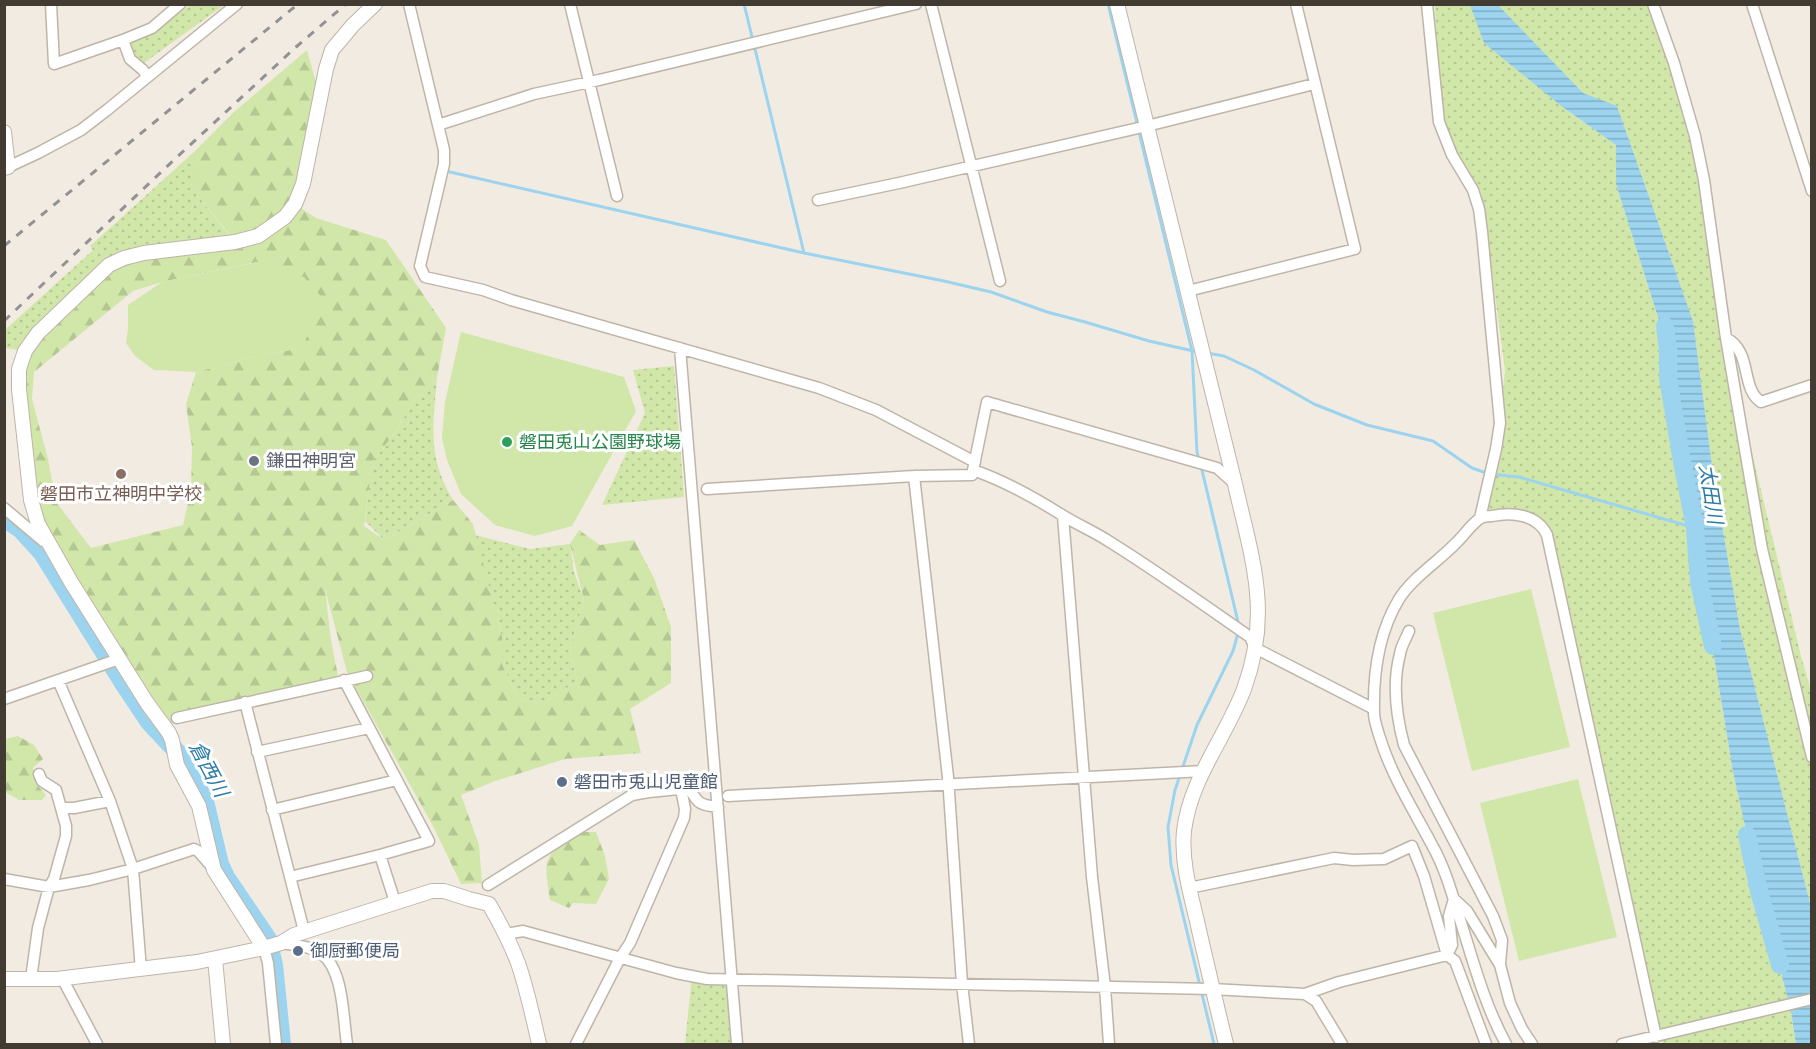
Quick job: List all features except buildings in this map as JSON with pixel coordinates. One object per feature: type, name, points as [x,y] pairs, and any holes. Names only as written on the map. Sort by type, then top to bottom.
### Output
[{"type":"street","points":[[51,4],[54,64],[152,28],[180,4]]},
{"type":"street","points":[[4,132],[6,167],[81,130],[237,4]]},
{"type":"street","points":[[214,870],[199,806],[177,765],[172,740],[119,659],[38,524],[31,500],[19,389],[19,369],[25,351],[38,333],[109,265],[124,258],[144,254],[236,242],[258,236],[285,217],[295,204],[303,184],[326,69],[332,50],[375,4]]},
{"type":"street","points":[[409,4],[444,150],[444,164],[420,266],[425,277],[483,290],[819,388],[867,406],[1107,540],[1250,637],[1255,648],[1374,709]]},
{"type":"street","points":[[570,4],[617,196]]},
{"type":"street","points":[[438,125],[534,94],[916,4]]},
{"type":"street","points":[[931,4],[1000,281]]},
{"type":"street","points":[[1117,4],[1235,484],[1258,587],[1258,628],[1243,690],[1192,796],[1184,833],[1184,857],[1189,888],[1226,1044]]},
{"type":"street","points":[[1188,291],[1355,249],[1296,4]]},
{"type":"street","points":[[1426,4],[1439,122],[1452,155],[1473,190],[1479,209],[1500,423],[1480,518],[1400,598],[1388,622],[1378,656],[1374,716],[1384,753],[1400,789],[1433,847],[1449,881],[1481,986],[1506,1044]]},
{"type":"street","points":[[1653,4],[1674,63],[1696,142],[1762,549],[1807,744],[1812,757]]},
{"type":"street","points":[[1752,4],[1812,191]]},
{"type":"street","points":[[123,40],[130,59],[147,76]]},
{"type":"street","points":[[818,200],[1147,126],[1314,84]]},
{"type":"street","points":[[1726,338],[1733,342],[1744,360],[1750,387],[1755,398],[1761,402],[1812,385]]},
{"type":"street","points":[[680,348],[737,1044]]},
{"type":"street","points":[[707,489],[914,476],[972,475],[987,402],[1217,468],[1235,484]]},
{"type":"street","points":[[914,476],[949,784],[962,984],[969,1044]]},
{"type":"street","points":[[4,508],[47,542]]},
{"type":"street","points":[[1480,518],[1515,514],[1533,520],[1543,527],[1547,535],[1664,1037]]},
{"type":"street","points":[[1063,516],[1092,877],[1109,1044]]},
{"type":"street","points":[[1409,631],[1400,653],[1396,684],[1396,719],[1404,744],[1493,916],[1502,940],[1500,965]]},
{"type":"street","points":[[4,699],[119,659]]},
{"type":"street","points":[[177,718],[366,676]]},
{"type":"street","points":[[58,680],[110,801],[133,869],[141,970]]},
{"type":"street","points":[[290,877],[429,841],[344,680]]},
{"type":"street","points":[[244,702],[304,932]]},
{"type":"street","points":[[257,752],[369,728]]},
{"type":"street","points":[[728,796],[1204,771]]},
{"type":"street","points":[[31,979],[38,927],[66,836],[66,826],[56,790],[42,781],[39,774]]},
{"type":"street","points":[[272,810],[397,780]]},
{"type":"street","points":[[489,885],[632,795],[689,788],[695,799],[702,805],[718,807]]},
{"type":"street","points":[[576,1044],[620,958],[630,944],[684,818],[685,809],[681,789]]},
{"type":"street","points":[[61,808],[74,808],[110,801]]},
{"type":"street","points":[[1189,888],[1334,858],[1384,859],[1412,846],[1424,876],[1447,955],[1455,962],[1482,1044]]},
{"type":"street","points":[[4,879],[49,887],[133,869],[194,849],[198,851],[214,870],[264,948],[268,963],[276,1044]]},
{"type":"street","points":[[380,855],[395,902]]},
{"type":"street","points":[[4,979],[62,978],[215,959],[281,943],[294,935],[420,894],[444,891],[489,904],[506,934],[518,963],[539,1044]]},
{"type":"street","points":[[1454,899],[1467,911],[1500,965],[1510,1003],[1532,1044]]},
{"type":"street","points":[[506,934],[523,932],[676,974],[707,979],[1212,989],[1305,994],[1339,982],[1447,955],[1452,945],[1449,916],[1454,899]]},
{"type":"street","points":[[281,943],[302,946],[322,954],[333,968],[338,982],[347,1044]]},
{"type":"street","points":[[215,959],[223,1044]]},
{"type":"street","points":[[62,978],[97,1044]]},
{"type":"street","points":[[1305,994],[1316,1001],[1342,1044]]},
{"type":"street","points":[[1622,1044],[1664,1037],[1812,999]]},
{"type":"green space","points":[[190,5],[224,5],[144,63],[133,54],[130,42],[153,33]]},
{"type":"green space","points":[[1435,5],[1649,5],[1697,148],[1730,362],[1811,690],[1811,907],[1740,629],[1713,473],[1693,321],[1617,106],[1564,108],[1616,145],[1616,184],[1668,349],[1698,559],[1733,772],[1791,1012],[1796,1044],[1663,1044],[1629,914],[1543,527],[1482,507],[1498,439],[1505,370],[1481,192],[1439,122]]},
{"type":"green space","points":[[307,50],[320,97],[295,204],[316,218],[386,240],[446,328],[437,378],[415,399],[394,434],[369,466],[370,481],[364,526],[384,540],[453,500],[473,524],[502,637],[502,664],[517,697],[541,705],[577,681],[570,649],[584,600],[570,544],[579,530],[600,545],[634,540],[654,578],[671,627],[671,683],[630,709],[641,753],[565,759],[495,781],[461,795],[479,845],[482,883],[461,884],[433,826],[347,672],[325,589],[339,681],[224,707],[170,723],[104,624],[40,521],[30,465],[24,356],[124,258],[235,241],[194,191],[194,152],[235,111]],"holes":[[[257,262],[296,349],[256,356],[196,372],[186,404],[192,447],[191,490],[183,525],[91,548],[56,502],[48,459],[32,399],[34,372],[133,291],[162,282]]]},
{"type":"green space","points":[[194,152],[194,191],[235,242],[113,263],[104,260],[109,265],[25,351],[5,348],[5,330],[93,250],[90,246]]},
{"type":"green space","points":[[258,262],[304,277],[324,300],[304,343],[296,349],[256,356],[196,372],[154,370],[135,356],[126,343],[128,305],[162,282]]},
{"type":"green space","points":[[461,332],[624,377],[636,411],[572,526],[535,536],[495,525],[461,494],[447,460],[442,438],[445,402]]},
{"type":"green space","points":[[674,366],[684,497],[602,505],[645,413],[633,370]]},
{"type":"green space","points":[[437,378],[433,427],[435,455],[453,500],[384,540],[365,521],[370,481],[369,466],[394,434],[415,399]]},
{"type":"green space","points":[[475,535],[530,549],[570,544],[574,572],[584,600],[570,649],[577,681],[541,705],[517,697],[502,664],[502,637]]},
{"type":"green space","points":[[1531,589],[1570,747],[1472,771],[1433,613]]},
{"type":"green space","points":[[18,736],[34,745],[43,759],[33,768],[39,787],[46,795],[42,800],[19,800],[5,792],[5,739]]},
{"type":"green space","points":[[1578,779],[1617,937],[1519,961],[1480,803]]},
{"type":"green space","points":[[574,832],[596,832],[605,856],[609,879],[596,904],[573,903],[569,908],[550,900],[547,868],[548,861],[556,848]]},
{"type":"green space","points":[[692,976],[725,980],[735,1044],[685,1044]]},
{"type":"water","points":[[1470,5],[1498,5],[1583,93],[1617,106],[1693,321],[1713,473],[1740,629],[1811,907],[1811,1044],[1796,1044],[1791,1012],[1733,772],[1698,559],[1668,349],[1616,184],[1616,145],[1564,108],[1484,43]]},
{"type":"waterway","points":[[744,4],[753,41]]},
{"type":"waterway","points":[[1108,4],[1137,123]]},
{"type":"waterway","points":[[755,49],[804,253]]},
{"type":"waterway","points":[[1139,132],[1192,351],[1199,460]]},
{"type":"waterway","points":[[450,172],[804,253],[991,292],[1047,312],[1149,341],[1198,352]]},
{"type":"waterway","name":"太田川","points":[[1665,326],[1668,378],[1695,528],[1699,582],[1713,646]]},
{"type":"waterway","points":[[1207,353],[1224,356],[1314,404],[1367,425],[1433,441],[1472,468],[1489,474],[1519,477],[1695,528]]},
{"type":"waterway","points":[[1201,466],[1239,626]]},
{"type":"waterway","name":"倉西川","points":[[4,518],[21,530],[42,553],[149,722],[181,756],[205,801],[220,864],[226,877],[268,939],[274,965],[282,1044]]},
{"type":"waterway","points":[[1214,1044],[1171,865],[1168,827],[1175,790],[1197,725],[1233,651],[1238,633]]},
{"type":"waterway","name":"太田川","points":[[1747,835],[1759,891],[1780,965]]},
{"type":"railway","points":[[4,246],[298,4]]},
{"type":"railway","points":[[4,321],[176,158],[346,4]]},
{"type":"place","name":"磐田兎山公園野球場","points":[[507,442]]},
{"type":"place","name":"鎌田神明宮","points":[[254,461]]},
{"type":"place","name":"磐田市立神明中学校","points":[[121,474]]},
{"type":"place","name":"磐田市兎山児童館","points":[[562,782]]},
{"type":"place","name":"御厨郵便局","points":[[298,951]]}]
